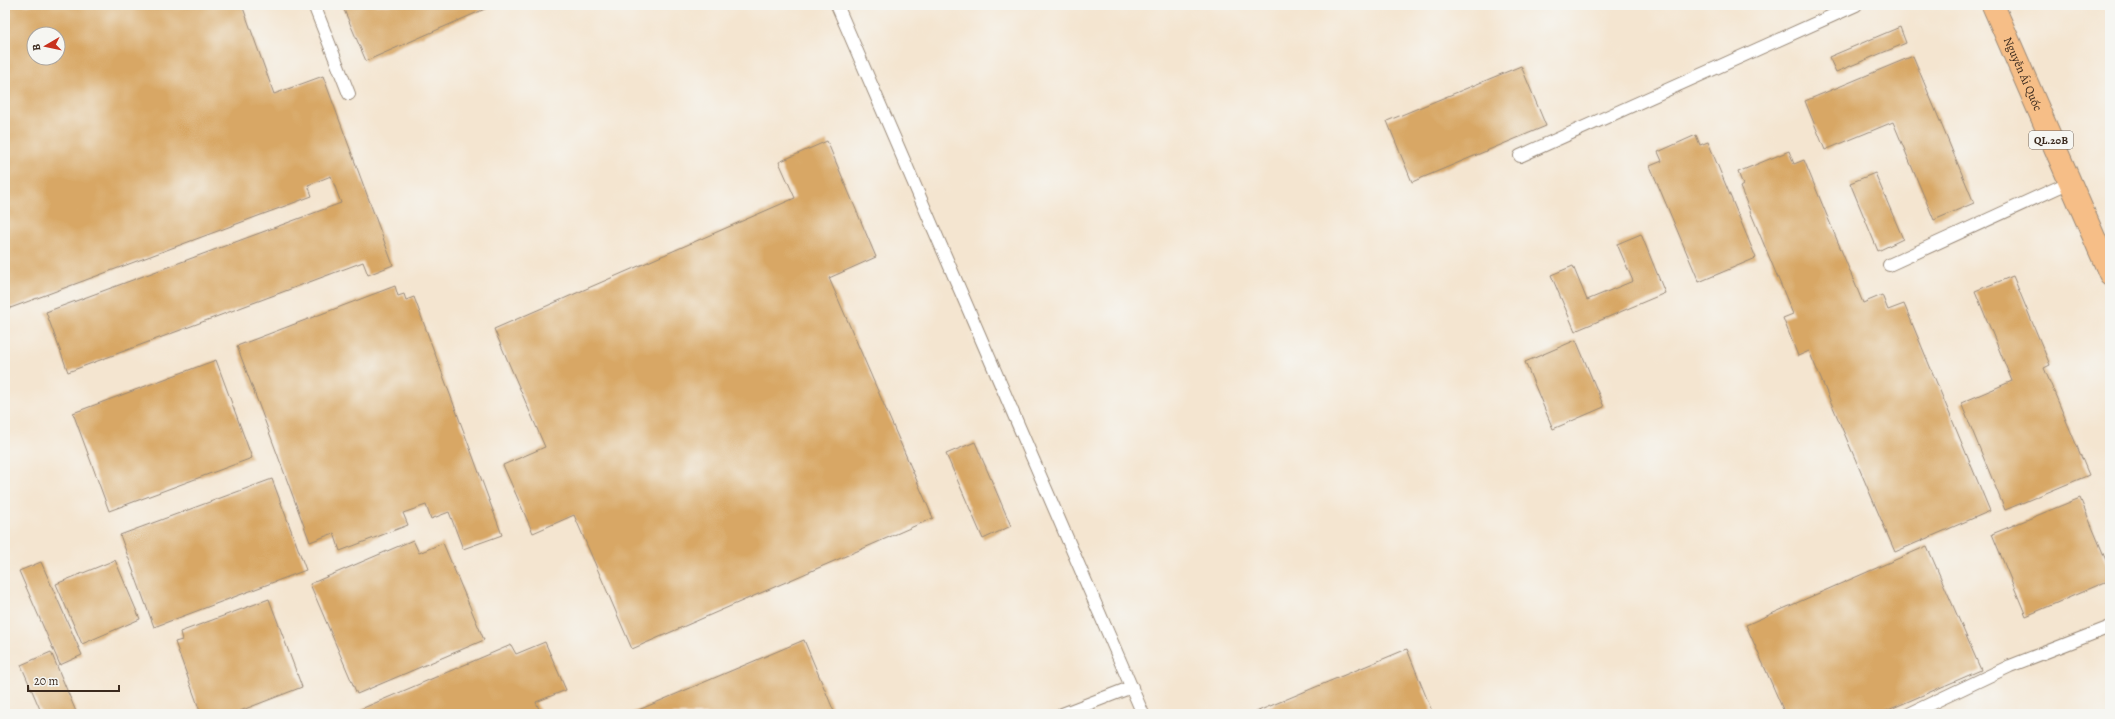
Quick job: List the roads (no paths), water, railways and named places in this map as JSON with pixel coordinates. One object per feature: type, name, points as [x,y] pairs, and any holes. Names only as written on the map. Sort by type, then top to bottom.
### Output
[{"type":"main road","name":"Nguyễn Ái Quốc","points":[[1993,5],[2110,274]]},
{"type":"lane","points":[[314,5],[349,94]]},
{"type":"lane","points":[[837,5],[1143,714]]},
{"type":"lane","points":[[1520,156],[1856,5]]},
{"type":"lane","points":[[1889,265],[2070,182]]},
{"type":"lane","points":[[1909,714],[2010,666],[2110,627]]},
{"type":"lane","points":[[1062,714],[1132,687]]}]
